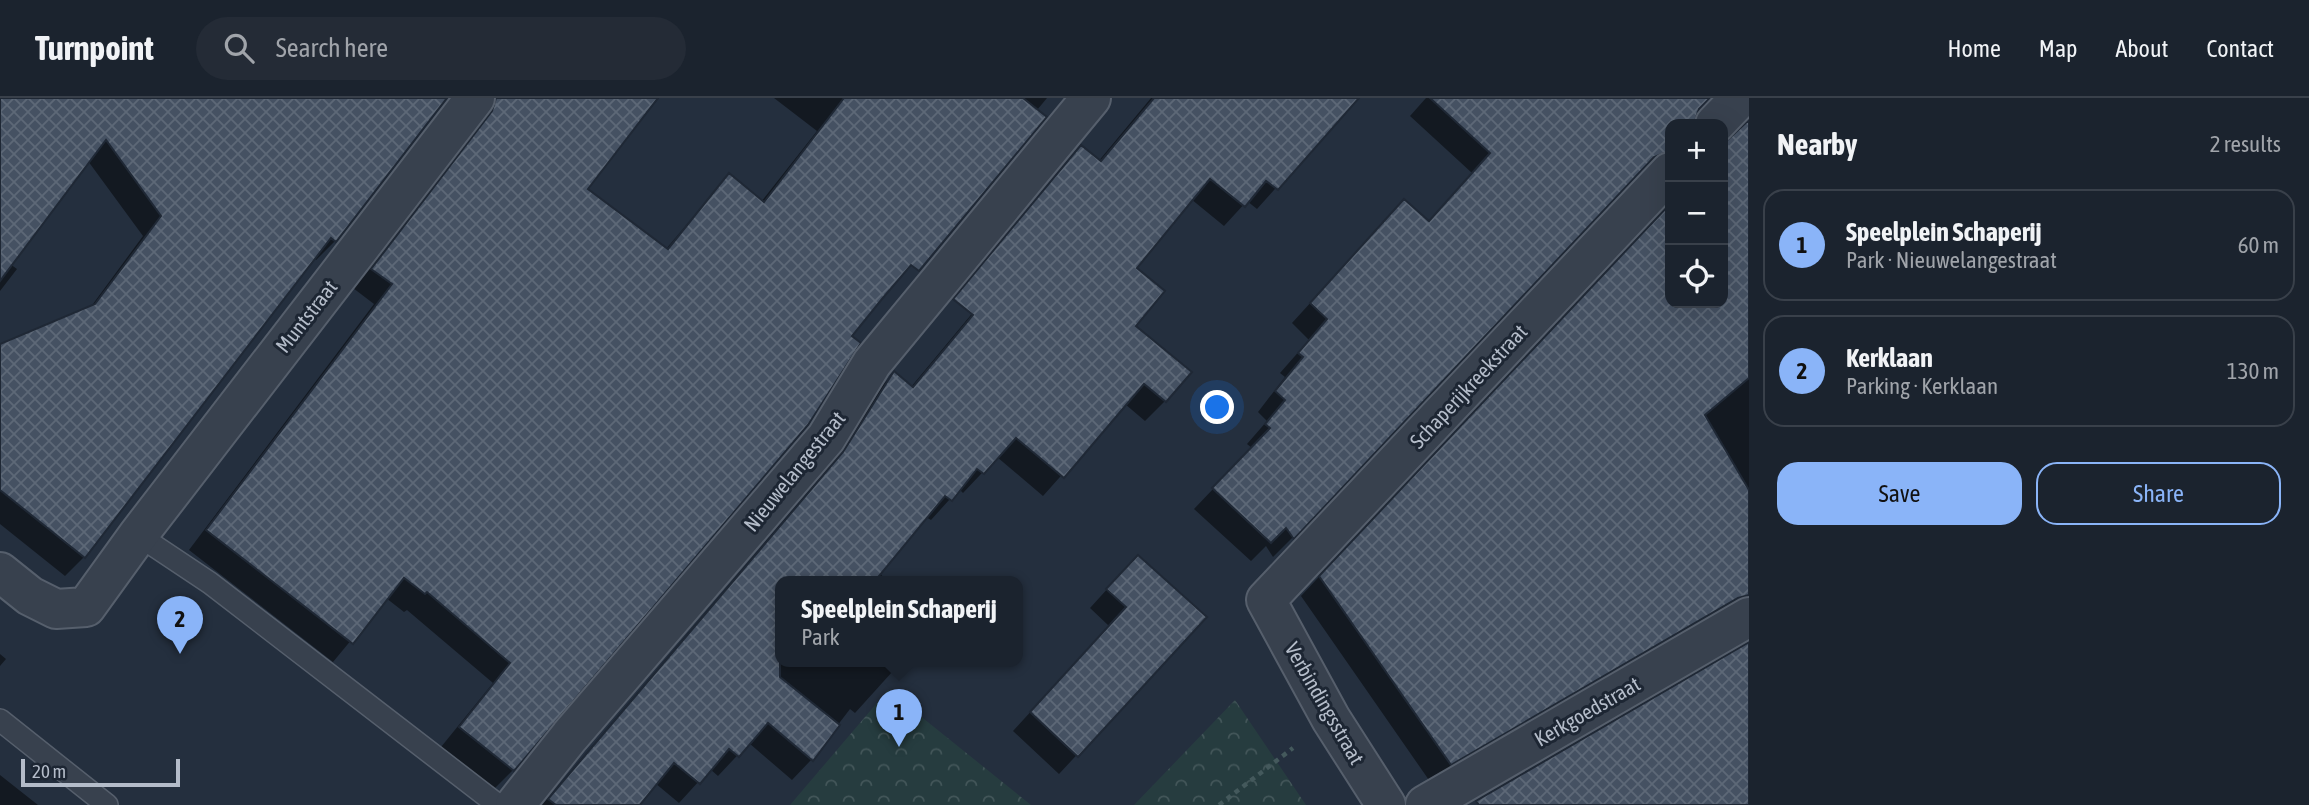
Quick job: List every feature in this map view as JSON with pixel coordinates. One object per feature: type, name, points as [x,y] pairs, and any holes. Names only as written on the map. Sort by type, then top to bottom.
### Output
[{"type":"street","name":"Muntstraat","points":[[0,572],[30,596],[56,609],[86,607],[138,534],[475,98]]},
{"type":"street","name":"Nieuwelangestraat","points":[[515,805],[570,736],[826,438],[872,363],[1091,98]]},
{"type":"street","points":[[1720,119],[1740,98]]},
{"type":"street","name":"Schaperijkreekstraat","points":[[1266,600],[1665,177]]},
{"type":"street","name":"Verbindingsstraat","points":[[1266,600],[1331,719],[1386,805]]},
{"type":"street","name":"Kerkgoedstraat","points":[[1425,805],[1749,617]]},
{"type":"lane","points":[[138,534],[220,591],[498,805]]},
{"type":"lane","points":[[0,720],[107,805]]},
{"type":"path","points":[[1219,805],[1331,719]]},
{"type":"green space","points":[[888,690],[1031,805],[790,805]]},
{"type":"green space","points":[[1235,700],[1306,805],[1134,805]]},
{"type":"building","points":[[0,98],[447,98],[336,242],[331,238],[85,558],[0,490],[0,344],[95,304],[161,216],[106,140],[0,281]]},
{"type":"building","points":[[496,98],[658,98],[588,189],[668,249],[729,173],[764,202],[844,98],[1023,98],[1047,117],[919,271],[911,265],[882,299],[852,336],[861,343],[808,425],[514,771],[459,727],[510,663],[427,592],[425,594],[404,578],[353,644],[206,530],[392,284],[371,269],[492,111]]},
{"type":"building","points":[[1154,98],[1359,98],[1278,190],[1266,181],[1245,207],[1210,179],[1137,268],[1165,291],[1136,326],[1192,372],[1166,402],[1144,384],[1064,478],[1016,438],[984,474],[977,469],[952,501],[945,496],[879,576],[775,576],[775,667],[780,667],[780,677],[840,725],[813,761],[768,723],[739,757],[729,749],[700,784],[674,763],[640,805],[556,805],[548,799],[843,452],[894,371],[913,387],[973,315],[953,299],[1081,145],[1101,161]]},
{"type":"building","points":[[1430,98],[1710,98],[1699,109],[1696,119],[1665,119],[1665,153],[1654,157],[1294,539],[1286,528],[1271,543],[1212,488],[1270,428],[1265,424],[1285,400],[1275,391],[1303,357],[1298,353],[1327,319],[1310,303],[1404,199],[1429,221],[1490,153]]},
{"type":"building","points":[[1749,120],[1749,378],[1705,415],[1749,490],[1749,595],[1738,598],[1451,765],[1319,576],[1665,209],[1665,308],[1728,308],[1728,139]]},
{"type":"building","points":[[1138,555],[1207,617],[1078,757],[1030,712],[1126,607],[1106,589]]},
{"type":"building","points":[[1749,642],[1749,805],[1479,805],[1476,801]]},
{"type":"place","name":"Kerklaan","points":[[180,654]]},
{"type":"place","name":"Speelplein Schaperij","points":[[899,747]]}]
